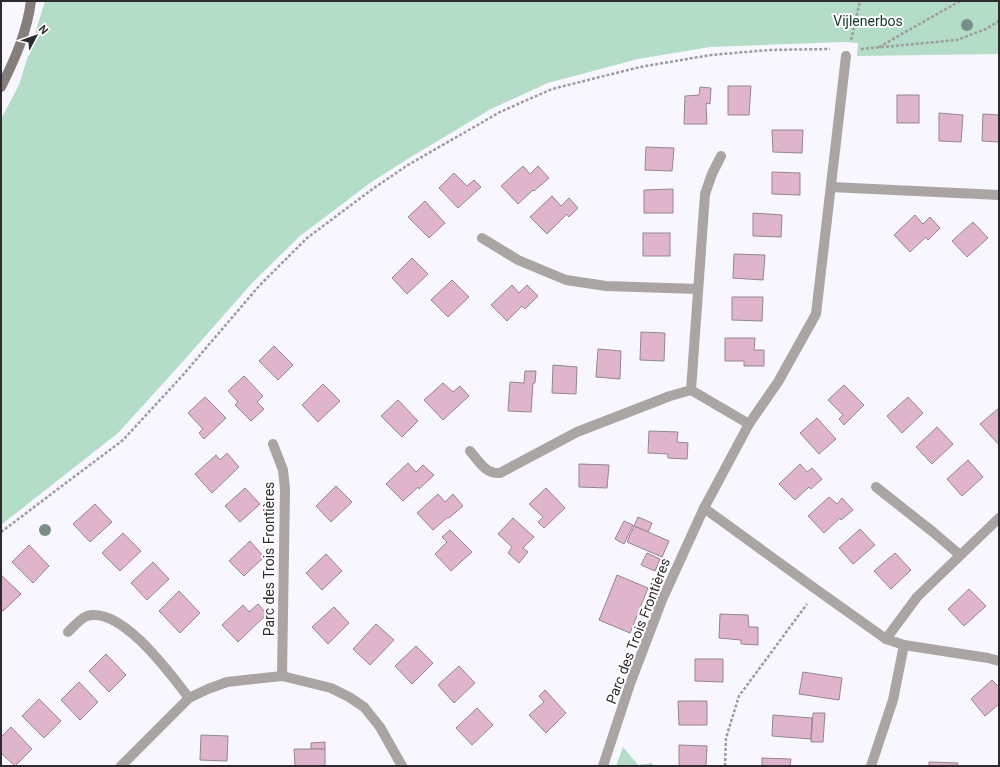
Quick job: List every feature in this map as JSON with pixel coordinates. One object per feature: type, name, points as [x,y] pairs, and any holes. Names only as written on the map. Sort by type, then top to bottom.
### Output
[{"type":"street","points":[[1,87],[17,54],[29,15],[31,1]]},
{"type":"street","name":"Parc des Trois Frontières","points":[[603,766],[635,670],[662,600],[704,508],[749,424],[778,382],[816,314],[846,56]]},
{"type":"street","points":[[691,390],[705,194],[712,174],[721,156]]},
{"type":"street","points":[[831,187],[999,195]]},
{"type":"street","points":[[482,238],[518,260],[566,280],[606,286],[698,289]]},
{"type":"street","points":[[470,451],[492,474],[500,473],[577,432],[670,396],[691,390],[749,424]]},
{"type":"street","name":"Parc des Trois Frontières","points":[[273,444],[283,470],[285,489],[282,676]]},
{"type":"street","points":[[876,488],[960,555]]},
{"type":"street","points":[[704,508],[886,639],[904,645],[999,661]]},
{"type":"street","points":[[886,639],[918,597],[999,518]]},
{"type":"street","points":[[68,632],[87,616],[101,616],[111,619],[126,627],[169,673],[189,698]]},
{"type":"street","points":[[871,766],[893,700],[904,645]]},
{"type":"street","points":[[121,766],[189,698],[227,682],[282,676],[332,688],[364,707],[380,727],[402,766]]},
{"type":"path","points":[[850,42],[860,1]]},
{"type":"path","points":[[960,1],[876,48],[957,40],[986,29],[999,21]]},
{"type":"path","points":[[1,532],[123,440],[183,375],[259,286],[307,238],[408,164],[500,112],[552,89],[640,67],[711,55],[769,50],[833,49]]},
{"type":"path","points":[[725,766],[726,738],[739,696],[817,590]]},
{"type":"green space","name":"Vijlenerbos","points":[[45,1],[999,1],[999,54],[857,56],[858,43],[843,42],[710,47],[638,59],[548,83],[491,109],[370,183],[300,236],[253,282],[118,433],[1,525],[1,119],[19,85]]},
{"type":"green space","points":[[623,747],[638,765],[652,763],[653,766],[616,766]]},
{"type":"building","points":[[728,86],[751,86],[749,115],[728,115]]},
{"type":"building","points":[[700,87],[711,88],[710,104],[706,103],[707,124],[684,124],[685,96],[699,95]]},
{"type":"building","points":[[897,95],[919,95],[919,123],[897,123]]},
{"type":"building","points":[[939,113],[963,115],[961,142],[939,141]]},
{"type":"building","points":[[983,114],[999,115],[999,142],[982,141]]},
{"type":"building","points":[[772,130],[803,130],[802,153],[773,152]]},
{"type":"building","points":[[646,147],[674,148],[672,171],[645,170]]},
{"type":"building","points":[[523,166],[530,174],[538,166],[549,178],[518,204],[501,186]]},
{"type":"building","points":[[772,172],[800,173],[800,195],[772,194]]},
{"type":"building","points":[[454,173],[467,186],[474,180],[481,187],[458,208],[439,188]]},
{"type":"building","points":[[673,189],[673,213],[644,213],[644,190]]},
{"type":"building","points":[[552,196],[561,206],[569,198],[578,208],[569,217],[567,214],[547,234],[530,217]]},
{"type":"building","points":[[425,201],[445,223],[429,238],[408,217]]},
{"type":"building","points":[[753,213],[782,215],[781,237],[753,236]]},
{"type":"building","points":[[915,215],[923,224],[930,217],[940,228],[928,240],[926,237],[910,252],[894,235]]},
{"type":"building","points":[[973,222],[988,238],[967,257],[952,241]]},
{"type":"building","points":[[643,233],[670,233],[670,256],[643,256]]},
{"type":"building","points":[[734,254],[765,255],[763,280],[733,278]]},
{"type":"building","points":[[412,258],[428,274],[407,294],[392,278]]},
{"type":"building","points":[[452,280],[469,297],[448,317],[431,300]]},
{"type":"building","points":[[512,285],[519,293],[527,285],[538,296],[525,309],[522,306],[507,321],[491,305]]},
{"type":"building","points":[[732,297],[763,297],[762,321],[732,320]]},
{"type":"building","points":[[641,332],[665,333],[664,361],[640,360]]},
{"type":"building","points":[[725,338],[755,338],[754,350],[764,350],[764,366],[744,366],[744,361],[725,361]]},
{"type":"building","points":[[274,346],[293,365],[278,380],[259,361]]},
{"type":"building","points":[[598,349],[621,351],[620,379],[596,377]]},
{"type":"building","points":[[553,365],[577,367],[576,394],[552,393]]},
{"type":"building","points":[[525,371],[536,371],[535,383],[533,383],[531,412],[508,411],[510,382],[524,383]]},
{"type":"building","points":[[244,376],[263,396],[257,402],[264,409],[251,421],[235,405],[238,402],[228,391]]},
{"type":"building","points":[[443,383],[453,392],[460,386],[469,396],[443,420],[424,400]]},
{"type":"building","points":[[323,384],[340,401],[318,422],[302,405]]},
{"type":"building","points":[[844,385],[864,405],[844,425],[839,419],[843,415],[828,400]]},
{"type":"building","points":[[205,397],[226,418],[204,439],[199,433],[203,429],[188,413]]},
{"type":"building","points":[[908,397],[923,413],[902,433],[887,416]]},
{"type":"building","points":[[398,400],[418,421],[402,437],[381,416]]},
{"type":"building","points":[[999,408],[999,445],[980,424]]},
{"type":"building","points":[[817,418],[836,439],[819,454],[800,433]]},
{"type":"building","points":[[937,427],[953,444],[932,464],[916,447]]},
{"type":"building","points":[[649,431],[678,432],[677,442],[688,443],[687,459],[668,458],[668,454],[648,453]]},
{"type":"building","points":[[227,453],[239,467],[212,493],[195,474],[216,455],[220,460]]},
{"type":"building","points":[[968,460],[983,477],[962,496],[947,479]]},
{"type":"building","points":[[408,463],[416,472],[423,465],[434,475],[403,501],[386,484]]},
{"type":"building","points":[[579,464],[609,465],[607,488],[579,487]]},
{"type":"building","points":[[800,464],[807,472],[812,468],[822,479],[811,489],[809,487],[795,500],[779,484]]},
{"type":"building","points":[[336,486],[352,502],[331,522],[316,506]]},
{"type":"building","points":[[245,488],[260,504],[240,522],[225,506]]},
{"type":"building","points":[[546,488],[565,508],[544,528],[538,522],[543,517],[529,504]]},
{"type":"building","points":[[438,494],[445,502],[453,494],[463,506],[433,530],[417,513]]},
{"type":"building","points":[[829,497],[837,504],[842,498],[853,510],[841,520],[840,518],[824,533],[808,516]]},
{"type":"building","points":[[95,504],[112,522],[90,542],[73,524]]},
{"type":"building","points":[[638,517],[652,523],[648,532],[634,526]]},
{"type":"building","points":[[513,518],[534,537],[523,548],[528,552],[519,563],[508,553],[512,547],[498,534]]},
{"type":"building","points":[[624,521],[633,525],[624,544],[615,539]]},
{"type":"building","points":[[634,526],[669,541],[662,557],[627,542]]},
{"type":"building","points":[[860,529],[875,545],[853,564],[839,548]]},
{"type":"building","points":[[450,530],[472,552],[451,571],[435,554],[447,542],[442,537]]},
{"type":"building","points":[[123,533],[141,551],[120,571],[102,553]]},
{"type":"building","points":[[250,541],[264,557],[244,576],[229,561]]},
{"type":"building","points":[[29,545],[49,566],[33,583],[12,562]]},
{"type":"building","points":[[647,553],[660,559],[655,571],[641,565]]},
{"type":"building","points":[[895,553],[911,570],[891,589],[874,571]]},
{"type":"building","points":[[326,554],[342,571],[322,590],[306,573]]},
{"type":"building","points":[[153,562],[169,579],[147,600],[131,583]]},
{"type":"building","points":[[1,575],[21,594],[3,611],[1,609]]},
{"type":"building","points":[[617,575],[648,588],[630,633],[599,620]]},
{"type":"building","points":[[969,589],[986,606],[964,626],[948,609]]},
{"type":"building","points":[[179,591],[200,613],[180,633],[159,611]]},
{"type":"building","points":[[258,604],[267,614],[238,642],[222,625],[243,605],[249,612]]},
{"type":"building","points":[[334,607],[349,623],[328,644],[312,627]]},
{"type":"building","points":[[720,614],[748,615],[749,627],[758,627],[758,645],[741,644],[741,640],[719,638]]},
{"type":"building","points":[[376,624],[394,640],[370,665],[353,649]]},
{"type":"building","points":[[416,646],[433,663],[412,684],[395,666]]},
{"type":"building","points":[[106,654],[126,675],[109,692],[89,671]]},
{"type":"building","points":[[695,659],[723,659],[723,682],[695,681]]},
{"type":"building","points":[[459,666],[475,683],[454,703],[438,685]]},
{"type":"building","points":[[803,672],[842,678],[839,700],[799,694]]},
{"type":"building","points":[[992,680],[999,687],[999,704],[985,716],[971,699]]},
{"type":"building","points":[[79,682],[98,702],[80,720],[61,700]]},
{"type":"building","points":[[545,690],[566,713],[546,733],[529,715],[544,702],[539,696]]},
{"type":"building","points":[[39,699],[61,721],[44,738],[22,716]]},
{"type":"building","points":[[678,701],[707,701],[707,725],[679,725]]},
{"type":"building","points":[[477,708],[493,725],[472,745],[456,728]]},
{"type":"building","points":[[813,713],[825,713],[823,742],[811,742]]},
{"type":"building","points":[[773,715],[812,718],[811,739],[772,736]]},
{"type":"building","points":[[11,727],[32,749],[15,766],[1,753],[1,737]]},
{"type":"building","points":[[201,735],[228,736],[227,761],[200,760]]},
{"type":"building","points":[[325,742],[325,749],[311,749],[311,743]]},
{"type":"building","points":[[679,745],[707,746],[706,766],[679,766]]},
{"type":"building","points":[[294,749],[325,749],[325,766],[295,766]]},
{"type":"building","points":[[762,758],[791,759],[790,766],[762,766]]},
{"type":"building","points":[[929,762],[958,763],[957,766],[929,766]]}]
